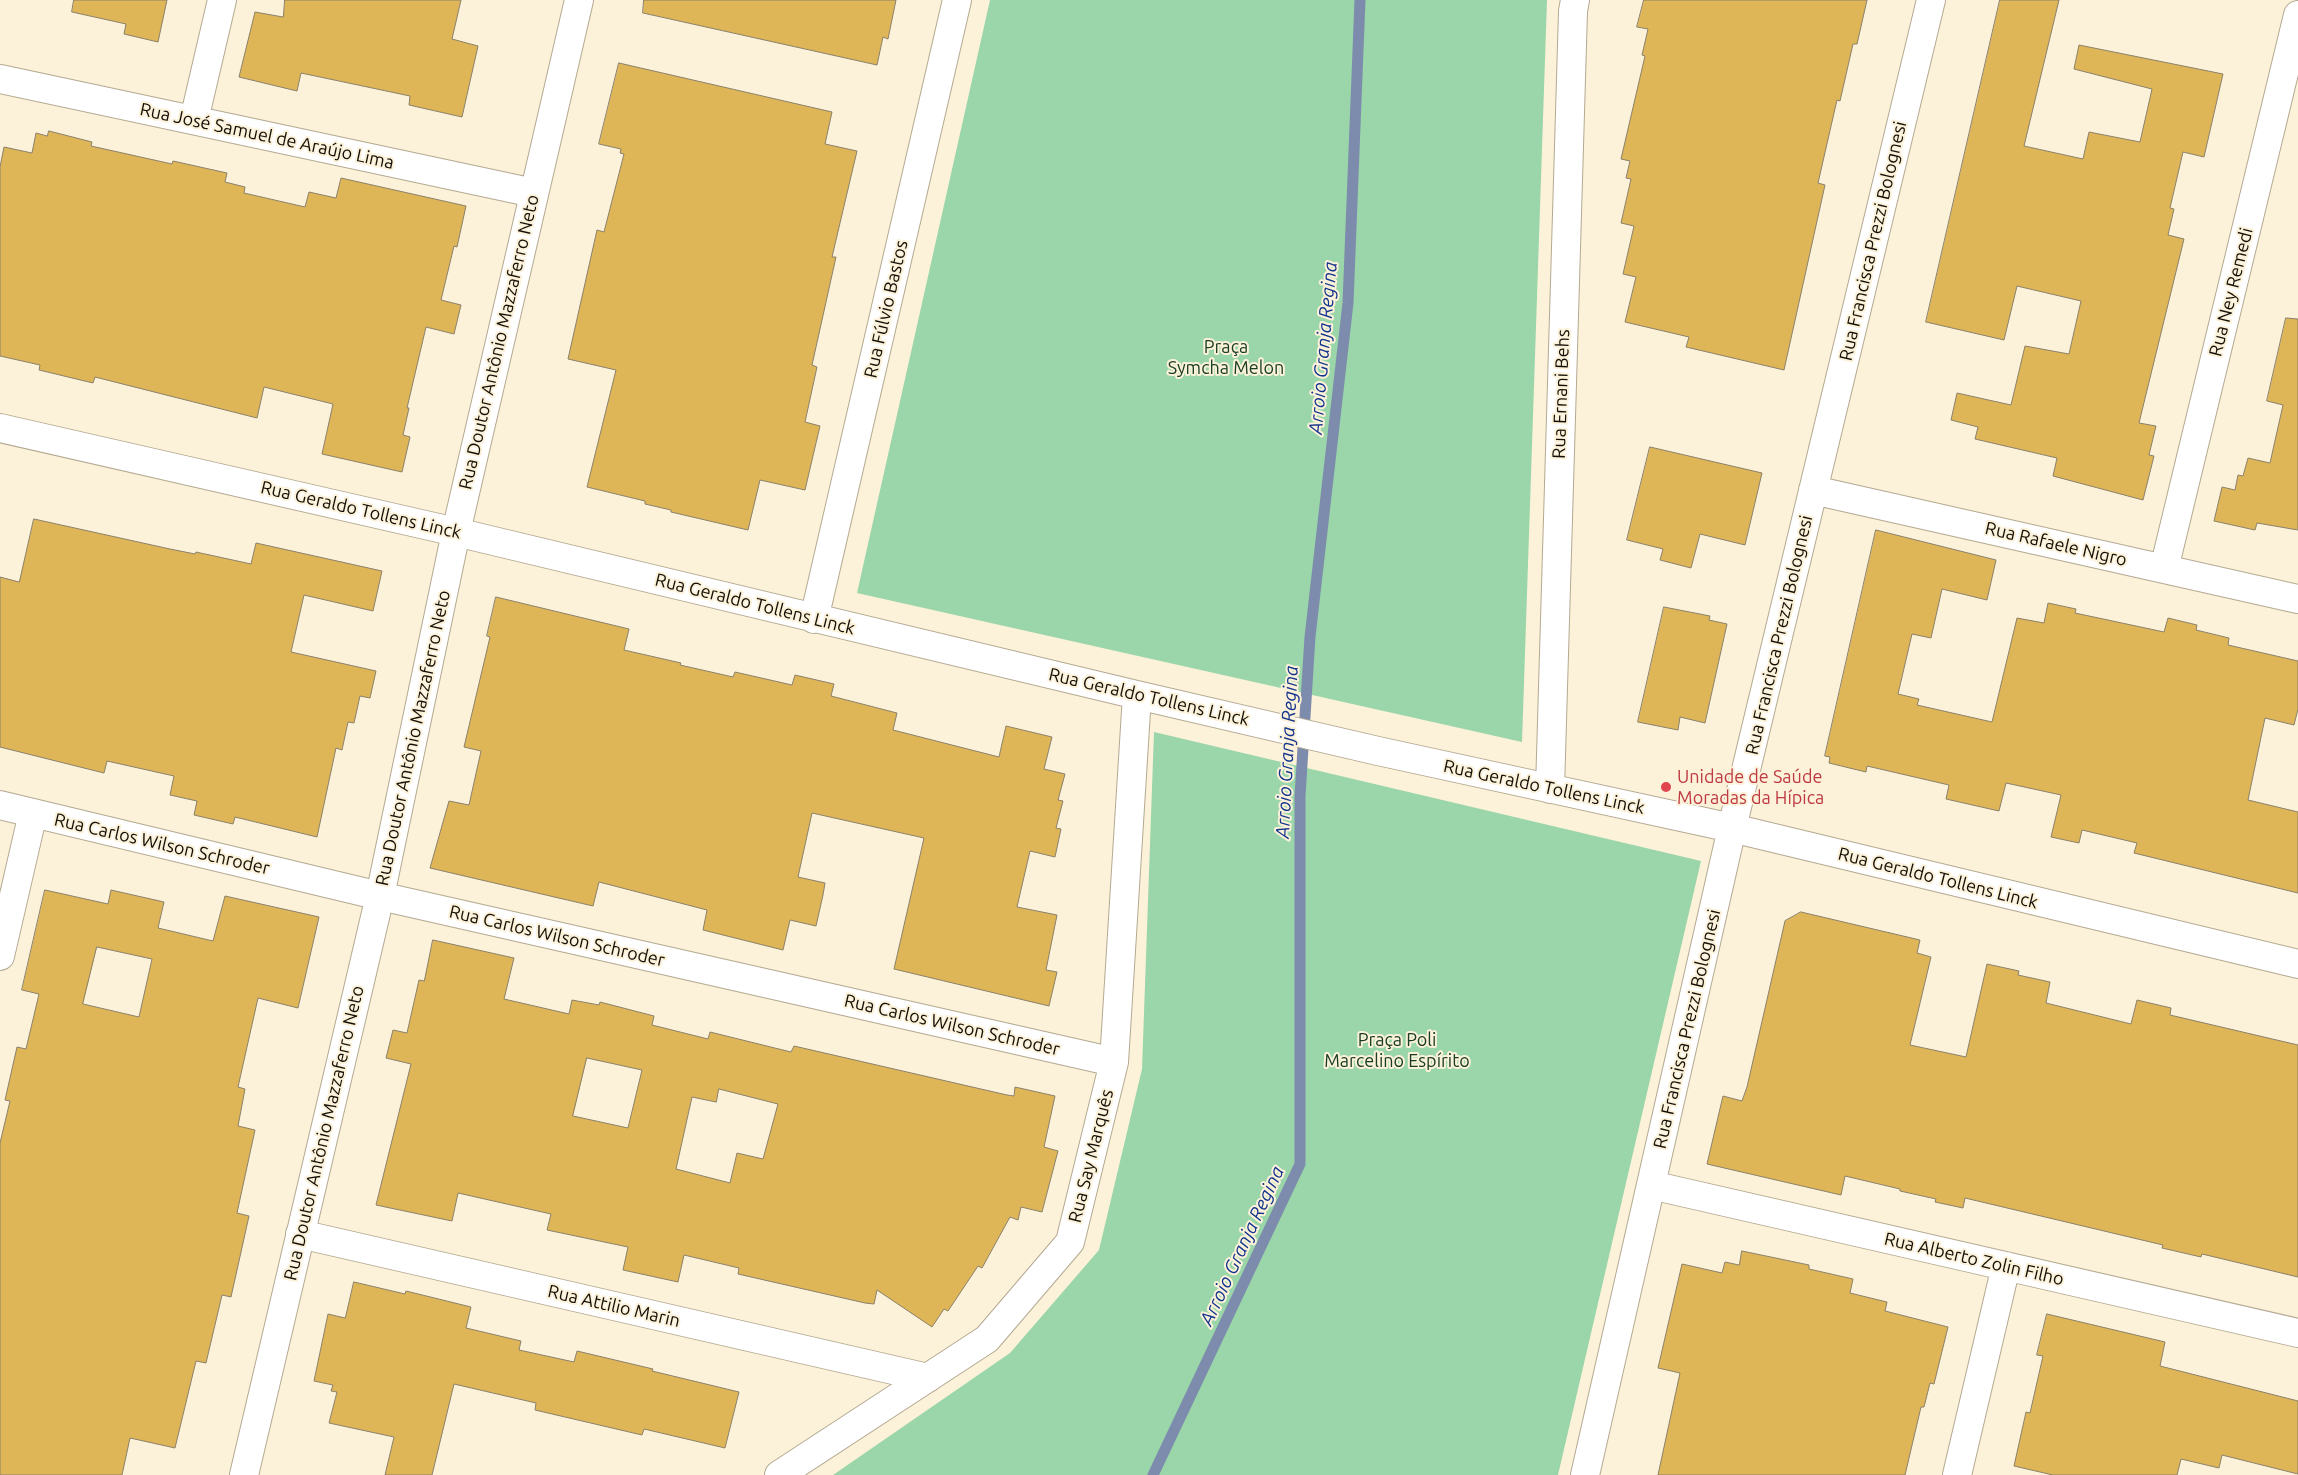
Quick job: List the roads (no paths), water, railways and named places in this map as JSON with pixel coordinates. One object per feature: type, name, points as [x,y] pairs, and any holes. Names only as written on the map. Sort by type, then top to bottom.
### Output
[{"type":"street","points":[[194,120],[222,0]]},
{"type":"street","name":"Rua Doutor Antônio Mazzaferro Neto","points":[[244,1475],[380,896],[456,532],[579,0]]},
{"type":"street","name":"Rua Fúlvio Bastos","points":[[814,619],[957,0]]},
{"type":"street","name":"Rua Ernani Behs","points":[[1550,789],[1573,11],[1575,0]]},
{"type":"street","name":"Rua Francisca Prezzi Bolognesi","points":[[1585,1475],[1732,828],[1931,0]]},
{"type":"street","name":"Rua Ney Remedi","points":[[2164,568],[2298,15]]},
{"type":"street","name":"Rua José Samuel de Araújo Lima","points":[[0,79],[534,193]]},
{"type":"street","name":"Rua Geraldo Tollens Linck","points":[[0,428],[456,532],[814,619],[1378,751],[1732,828],[2298,964]]},
{"type":"street","name":"Rua Rafaele Nigro","points":[[1813,490],[2298,599]]},
{"type":"street","name":"Rua Say Marquês","points":[[779,1475],[987,1339],[1070,1242],[1114,1062],[1137,695]]},
{"type":"street","name":"Rua Carlos Wilson Schroder","points":[[0,806],[380,896],[1114,1062]]},
{"type":"street","points":[[0,956],[33,813]]},
{"type":"street","name":"Rua Alberto Zolin Filho","points":[[1651,1185],[2298,1333]]},
{"type":"street","name":"Rua Attilio Marin","points":[[300,1234],[928,1378]]},
{"type":"street","points":[[1957,1475],[2006,1266]]},
{"type":"waterway","name":"Arroio Granja Regina","points":[[1153,1475],[1300,1164],[1300,796],[1310,637],[1348,303],[1360,0]]},
{"type":"place","name":"Unidade de Saúde Moradas da Hípica","points":[[1666,787]]},
{"type":"park label","name":"Praça Symcha Melon","points":[[1226,357]]},
{"type":"park label","name":"Praça Poli Marcelino Espírito","points":[[1397,1050]]}]
